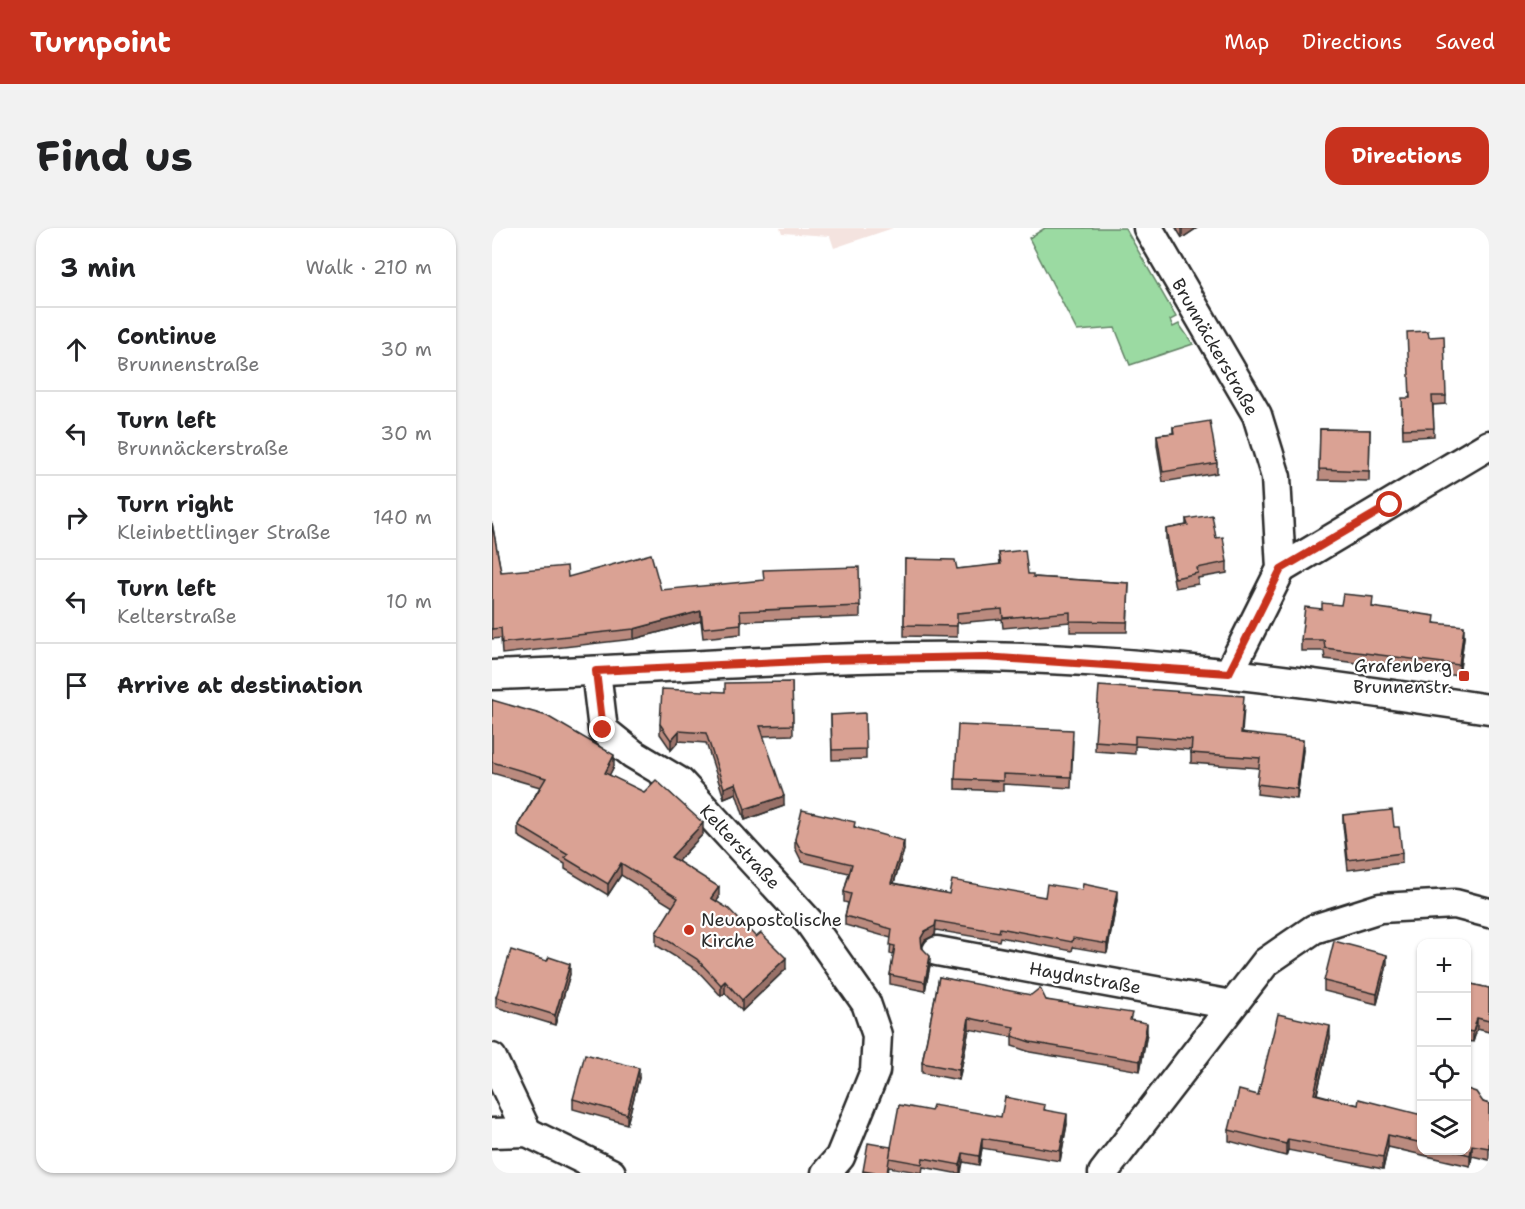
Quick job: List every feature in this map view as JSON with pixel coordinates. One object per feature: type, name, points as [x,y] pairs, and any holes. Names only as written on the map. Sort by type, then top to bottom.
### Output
[{"type":"street","name":"Brunnäckerstraße","points":[[1148,228],[1257,415],[1276,477],[1281,569],[1229,673]]},
{"type":"street","points":[[1281,569],[1489,446]]},
{"type":"street","points":[[492,675],[822,660],[984,657],[1229,673],[1489,709]]},
{"type":"street","name":"Kelterstraße","points":[[596,671],[603,730],[633,754],[680,782],[809,922],[866,1004],[877,1035],[875,1071],[840,1157],[826,1173]]},
{"type":"street","points":[[1103,1173],[1266,962],[1314,929],[1380,908],[1455,904],[1489,913]]},
{"type":"street","name":"Haydnstraße","points":[[937,951],[1232,1005]]},
{"type":"street","points":[[492,1058],[527,1132]]},
{"type":"street","points":[[492,1133],[527,1132],[611,1173]]},
{"type":"shaded area","points":[[780,228],[893,228],[834,248],[830,236],[782,233]]},
{"type":"green space","points":[[1045,228],[1125,228],[1176,317],[1170,320],[1173,327],[1179,324],[1193,344],[1130,365],[1115,328],[1077,331],[1029,238]]},
{"type":"building","points":[[1428,331],[1429,337],[1444,336],[1446,396],[1432,396],[1434,428],[1403,429],[1402,398],[1410,398],[1407,332]]},
{"type":"building","points":[[1210,421],[1217,463],[1163,472],[1157,435],[1174,433],[1173,427]]},
{"type":"building","points":[[1320,429],[1370,430],[1369,471],[1319,469]]},
{"type":"building","points":[[1212,515],[1216,538],[1223,537],[1227,562],[1197,568],[1198,573],[1175,578],[1166,529],[1188,525],[1186,519]]},
{"type":"building","points":[[492,523],[501,572],[567,566],[568,577],[651,554],[661,590],[764,580],[763,570],[859,567],[860,606],[740,611],[741,624],[703,628],[701,611],[634,629],[502,643],[501,628],[492,629]]},
{"type":"building","points":[[1025,550],[1028,574],[1033,574],[1033,577],[1129,583],[1127,622],[1070,621],[1070,612],[1003,618],[1002,609],[957,613],[957,626],[904,625],[905,559],[955,560],[957,569],[1001,564],[999,553]]},
{"type":"building","points":[[1343,594],[1373,597],[1372,607],[1435,616],[1434,623],[1464,626],[1459,665],[1325,648],[1324,640],[1301,640],[1305,607],[1322,609],[1322,603],[1341,605]]},
{"type":"building","points":[[792,682],[793,725],[760,726],[784,796],[745,809],[736,783],[724,788],[706,733],[679,731],[671,740],[660,724],[662,689],[725,692],[725,683]]},
{"type":"building","points":[[1099,686],[1244,696],[1241,733],[1303,740],[1297,789],[1257,784],[1260,758],[1191,753],[1192,740],[1135,736],[1135,744],[1095,741]]},
{"type":"building","points":[[492,700],[547,716],[614,755],[605,773],[644,792],[656,780],[703,823],[671,857],[719,887],[711,898],[729,909],[756,937],[761,933],[786,958],[742,1000],[725,981],[721,985],[697,959],[656,933],[678,898],[621,863],[608,884],[565,858],[568,855],[518,825],[546,778],[492,762]]},
{"type":"building","points":[[865,713],[866,749],[832,750],[831,715]]},
{"type":"building","points":[[958,725],[1073,730],[1071,777],[1003,774],[1003,781],[955,779]]},
{"type":"building","points":[[802,810],[855,822],[854,827],[904,841],[891,883],[949,894],[952,880],[1045,897],[1047,884],[1082,890],[1083,884],[1117,891],[1107,944],[1073,938],[1072,942],[1000,928],[999,932],[936,921],[935,926],[925,931],[921,938],[922,948],[930,956],[925,982],[890,975],[895,946],[890,945],[892,929],[845,916],[851,894],[844,892],[852,864],[802,852],[795,839]]},
{"type":"building","points":[[1392,810],[1394,827],[1399,827],[1402,853],[1348,860],[1343,815]]},
{"type":"building","points":[[1334,941],[1387,955],[1377,994],[1324,981]]},
{"type":"building","points":[[511,950],[547,961],[549,957],[570,964],[555,1015],[496,997]]},
{"type":"building","points":[[939,977],[1031,995],[1040,988],[1046,1000],[1132,1013],[1130,1020],[1147,1023],[1140,1061],[1030,1042],[1012,1036],[1014,1027],[969,1018],[959,1070],[922,1063]]},
{"type":"building","points":[[1471,984],[1489,988],[1489,1021],[1477,1018],[1473,1032],[1471,1032]]},
{"type":"building","points":[[1278,1014],[1330,1026],[1314,1094],[1358,1105],[1359,1099],[1417,1114],[1417,1142],[1388,1135],[1383,1157],[1288,1139],[1286,1144],[1229,1130],[1239,1090],[1258,1095]]},
{"type":"building","points":[[585,1054],[639,1068],[627,1114],[573,1099]]},
{"type":"building","points":[[1471,1090],[1476,1092],[1483,1102],[1489,1104],[1489,1148],[1472,1145],[1471,1150]]},
{"type":"building","points":[[1005,1097],[1045,1105],[1044,1110],[1067,1114],[1060,1151],[982,1138],[979,1156],[963,1153],[960,1165],[923,1158],[922,1164],[889,1158],[899,1105],[931,1111],[933,1105],[1001,1117]]},
{"type":"building","points":[[868,1143],[891,1147],[887,1173],[863,1171]]},
{"type":"place","name":"Grafenberg Brunnenstr.","points":[[1464,676]]},
{"type":"place","name":"Neuapostolische Kirche","points":[[689,930]]},
{"type":"route","points":[[603,730],[596,671],[822,660],[984,657],[1229,673],[1281,569],[1390,505]]}]
